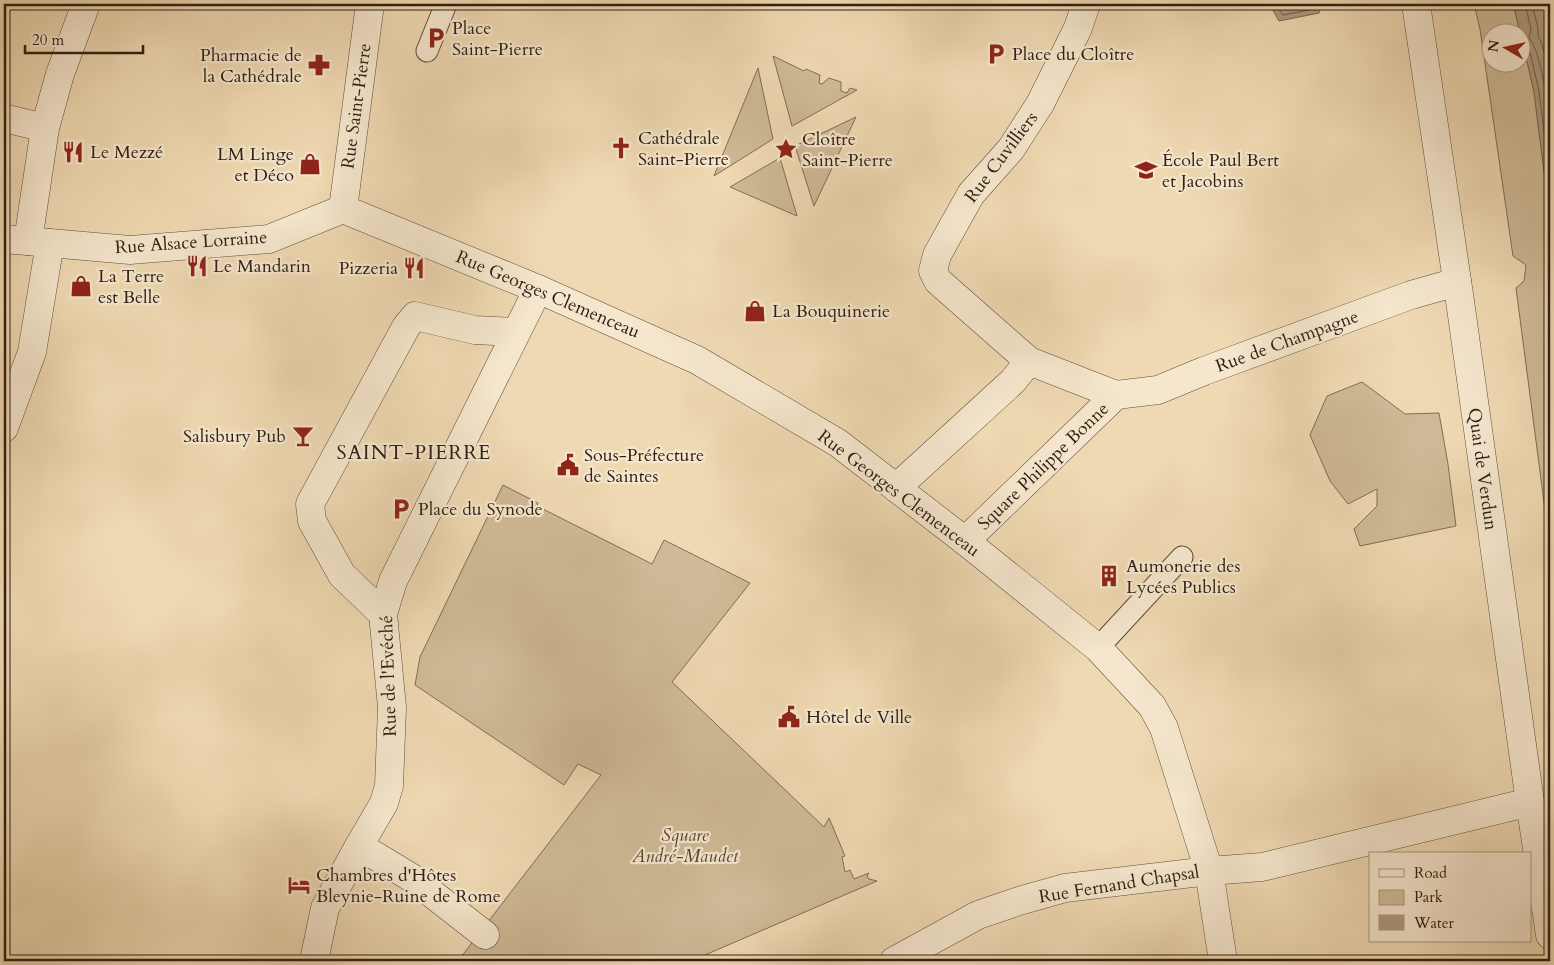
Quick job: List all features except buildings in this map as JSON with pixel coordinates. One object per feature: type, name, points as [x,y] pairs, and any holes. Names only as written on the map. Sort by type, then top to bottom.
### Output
[{"type":"street","points":[[4,428],[32,352],[28,241],[45,128],[60,74],[86,4]]},
{"type":"street","name":"Rue Saint-Pierre","points":[[343,209],[370,4]]},
{"type":"street","name":"Rue Cuvilliers","points":[[1029,361],[938,281],[933,271],[937,255],[971,194],[1011,149],[1040,104],[1078,28],[1086,4]]},
{"type":"street","name":"Quai de Verdun","points":[[1416,4],[1550,935]]},
{"type":"street","points":[[4,118],[45,128]]},
{"type":"street","name":"Rue Alsace Lorraine","points":[[28,241],[130,250],[269,238],[343,209]]},
{"type":"street","name":"Rue Georges Clemenceau","points":[[343,209],[538,289],[697,360],[838,443],[965,541],[1098,648],[1152,706],[1164,728],[1209,871],[1223,961]]},
{"type":"street","name":"Rue de Champagne","points":[[1116,395],[1158,390],[1204,371],[1411,295],[1457,282]]},
{"type":"street","name":"Rue de l'Evéché","points":[[314,961],[326,908],[358,846],[384,803],[389,786],[392,707],[383,614],[393,581],[538,289]]},
{"type":"street","points":[[383,614],[342,575],[312,521],[310,504],[406,327],[415,316],[475,330],[516,332]]},
{"type":"street","points":[[896,488],[1013,381],[1029,361]]},
{"type":"street","name":"Square Philippe Bonne","points":[[965,541],[1116,395],[1029,361]]},
{"type":"street","name":"Rue Fernand Chapsal","points":[[894,961],[978,914],[1066,888],[1209,871],[1262,867],[1530,802]]},
{"type":"street","points":[[358,846],[412,878],[485,935]]},
{"type":"lane","points":[[427,51],[446,4]]},
{"type":"lane","points":[[1098,648],[1182,557]]},
{"type":"green space","points":[[1474,4],[1513,4],[1518,22],[1482,22],[1482,43]]},
{"type":"green space","points":[[773,56],[804,71],[806,69],[820,75],[819,83],[822,84],[829,78],[841,82],[841,91],[847,93],[850,88],[857,90],[792,126]]},
{"type":"green space","points":[[758,68],[773,139],[714,176]]},
{"type":"green space","points":[[1486,72],[1529,72],[1534,92],[1550,219],[1550,548],[1516,288],[1524,281],[1526,265],[1513,256]]},
{"type":"green space","points":[[856,117],[814,206],[795,146]]},
{"type":"green space","points":[[780,158],[797,216],[730,187]]},
{"type":"green space","points":[[1362,382],[1405,414],[1439,413],[1456,526],[1360,546],[1354,529],[1377,506],[1377,489],[1348,504],[1330,481],[1310,435],[1327,396]]},
{"type":"green space","name":"Square André-Maudet","points":[[503,485],[538,503],[537,506],[652,564],[664,540],[750,583],[672,682],[824,827],[829,818],[845,856],[842,857],[845,872],[850,870],[854,879],[869,873],[867,876],[869,879],[877,881],[691,961],[458,961],[601,775],[578,764],[564,785],[415,685],[420,657]]},
{"type":"water","points":[[1322,4],[1319,13],[1279,21],[1270,5]]},
{"type":"water","points":[[1513,4],[1550,4],[1550,219],[1534,92],[1529,72],[1532,72],[1532,22],[1518,22]]},
{"type":"place","name":"Place Saint-Pierre","points":[[436,38]]},
{"type":"place","name":"Place du Cloître","points":[[996,54]]},
{"type":"place","name":"Pharmacie de la Cathédrale","points":[[319,65]]},
{"type":"place","name":"Cathédrale Saint-Pierre","points":[[621,148]]},
{"type":"place","name":"Cloître Saint-Pierre","points":[[786,149]]},
{"type":"place","name":"Le Mezzé","points":[[73,152]]},
{"type":"place","name":"LM Linge et Déco","points":[[310,164]]},
{"type":"place","name":"École Paul Bert et Jacobins","points":[[1146,170]]},
{"type":"place","name":"Le Mandarin","points":[[197,266]]},
{"type":"place","name":"Pizzeria","points":[[414,268]]},
{"type":"place","name":"La Terre est Belle","points":[[81,286]]},
{"type":"place","name":"La Bouquinerie","points":[[755,311]]},
{"type":"place","name":"Salisbury Pub","points":[[303,436]]},
{"type":"place","name":"Sous-Préfecture de Saintes","points":[[568,465]]},
{"type":"place","name":"Place du Synode","points":[[401,509]]},
{"type":"place","name":"Aumonerie des Lycées Publics","points":[[1109,576]]},
{"type":"place","name":"Hôtel de Ville","points":[[789,717]]},
{"type":"place","name":"Chambres d'Hôtes Bleynie-Ruine de Rome","points":[[299,885]]},
{"type":"district","name":"SAINT-PIERRE","points":[[414,452]]}]
